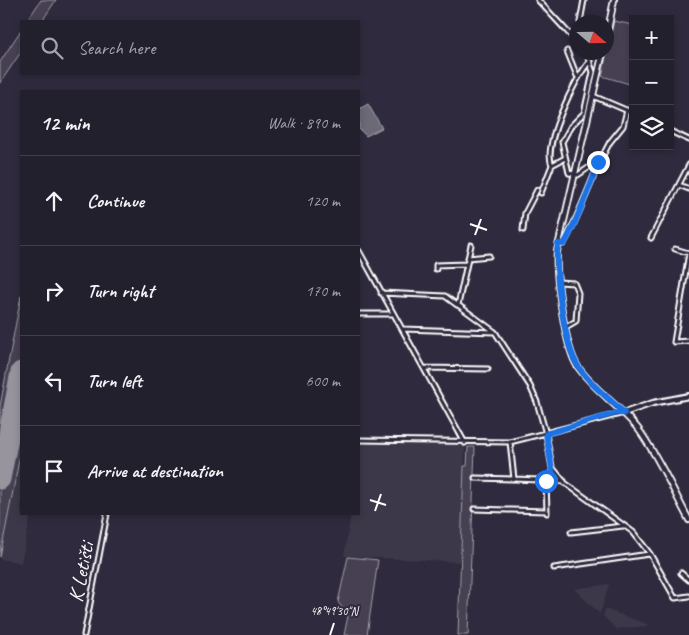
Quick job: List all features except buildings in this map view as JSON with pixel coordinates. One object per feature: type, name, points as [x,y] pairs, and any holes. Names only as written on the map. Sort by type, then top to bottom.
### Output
[{"type":"main road","points":[[611,15],[614,0]]},
{"type":"main road","points":[[601,60],[593,96],[586,114],[558,244],[556,266],[566,327],[571,352],[577,366],[624,413],[648,444],[687,510],[689,520]]},
{"type":"street","points":[[538,0],[569,33]]},
{"type":"street","points":[[581,15],[584,0]]},
{"type":"street","points":[[567,51],[577,76]]},
{"type":"street","points":[[541,193],[552,164],[549,149],[559,118],[577,76],[590,60]]},
{"type":"street","points":[[590,60],[593,72],[586,114],[571,126],[562,142],[569,173],[574,176],[598,162]]},
{"type":"street","points":[[558,244],[564,244],[568,240],[576,216],[594,178],[598,162],[610,142],[623,126],[627,110],[593,96]]},
{"type":"street","points":[[674,133],[689,140]]},
{"type":"street","points":[[552,164],[565,158]]},
{"type":"street","points":[[651,238],[689,165]]},
{"type":"street","points":[[679,185],[689,188]]},
{"type":"street","points":[[523,230],[525,213],[538,190]]},
{"type":"street","points":[[458,305],[471,245]]},
{"type":"street","points":[[675,249],[689,253],[674,342],[689,341]]},
{"type":"street","points":[[360,253],[465,443]]},
{"type":"street","points":[[468,258],[488,256]]},
{"type":"street","points":[[436,269],[436,265],[466,264]]},
{"type":"street","points":[[558,282],[572,282],[578,288],[576,321],[566,327]]},
{"type":"street","points":[[382,293],[445,296],[496,332],[534,395],[546,434],[554,481]]},
{"type":"street","points":[[360,314],[394,314]]},
{"type":"street","points":[[402,329],[496,332]]},
{"type":"street","points":[[424,368],[488,369]]},
{"type":"street","points":[[360,440],[465,443],[510,442],[546,434],[616,413],[624,413],[653,403],[689,396]]},
{"type":"street","points":[[510,442],[514,479]]},
{"type":"street","points":[[552,467],[564,481],[633,532],[650,554],[675,598],[689,596]]},
{"type":"street","points":[[475,478],[564,481]]},
{"type":"street","points":[[474,510],[547,512],[546,481]]},
{"type":"street","name":"K Letišti","points":[[84,635],[107,515]]},
{"type":"street","points":[[571,532],[624,526]]},
{"type":"street","points":[[554,568],[650,554]]},
{"type":"street","points":[[681,572],[689,580]]},
{"type":"shaded area","points":[[41,0],[56,0],[43,20],[28,20]]},
{"type":"shaded area","points":[[614,21],[629,24],[629,84],[602,76],[605,60],[614,60]]},
{"type":"shaded area","points":[[20,32],[20,53],[0,83],[0,62]]},
{"type":"shaded area","points":[[368,104],[382,128],[366,136],[360,130],[360,108]]},
{"type":"shaded area","points":[[20,299],[20,515],[31,515],[21,563],[0,559],[0,404]]},
{"type":"shaded area","points":[[20,301],[20,455],[0,557],[0,406]]},
{"type":"shaded area","points":[[360,442],[465,445],[460,562],[344,556],[351,515],[360,515]]},
{"type":"shaded area","points":[[468,447],[475,447],[468,635],[458,635],[464,466],[467,466]]},
{"type":"shaded area","points":[[348,557],[378,560],[367,635],[344,635],[348,616],[338,602]]},
{"type":"shaded area","points":[[609,584],[600,614],[574,589]]},
{"type":"shaded area","points":[[605,609],[647,624],[647,626],[616,629],[603,616]]},
{"type":"runway","points":[[0,479],[20,377]]},
{"type":"route","points":[[546,481],[554,481],[546,434],[616,413],[624,413],[577,366],[571,352],[556,266],[558,244],[564,244],[568,240],[576,216],[594,178],[598,162]]}]
